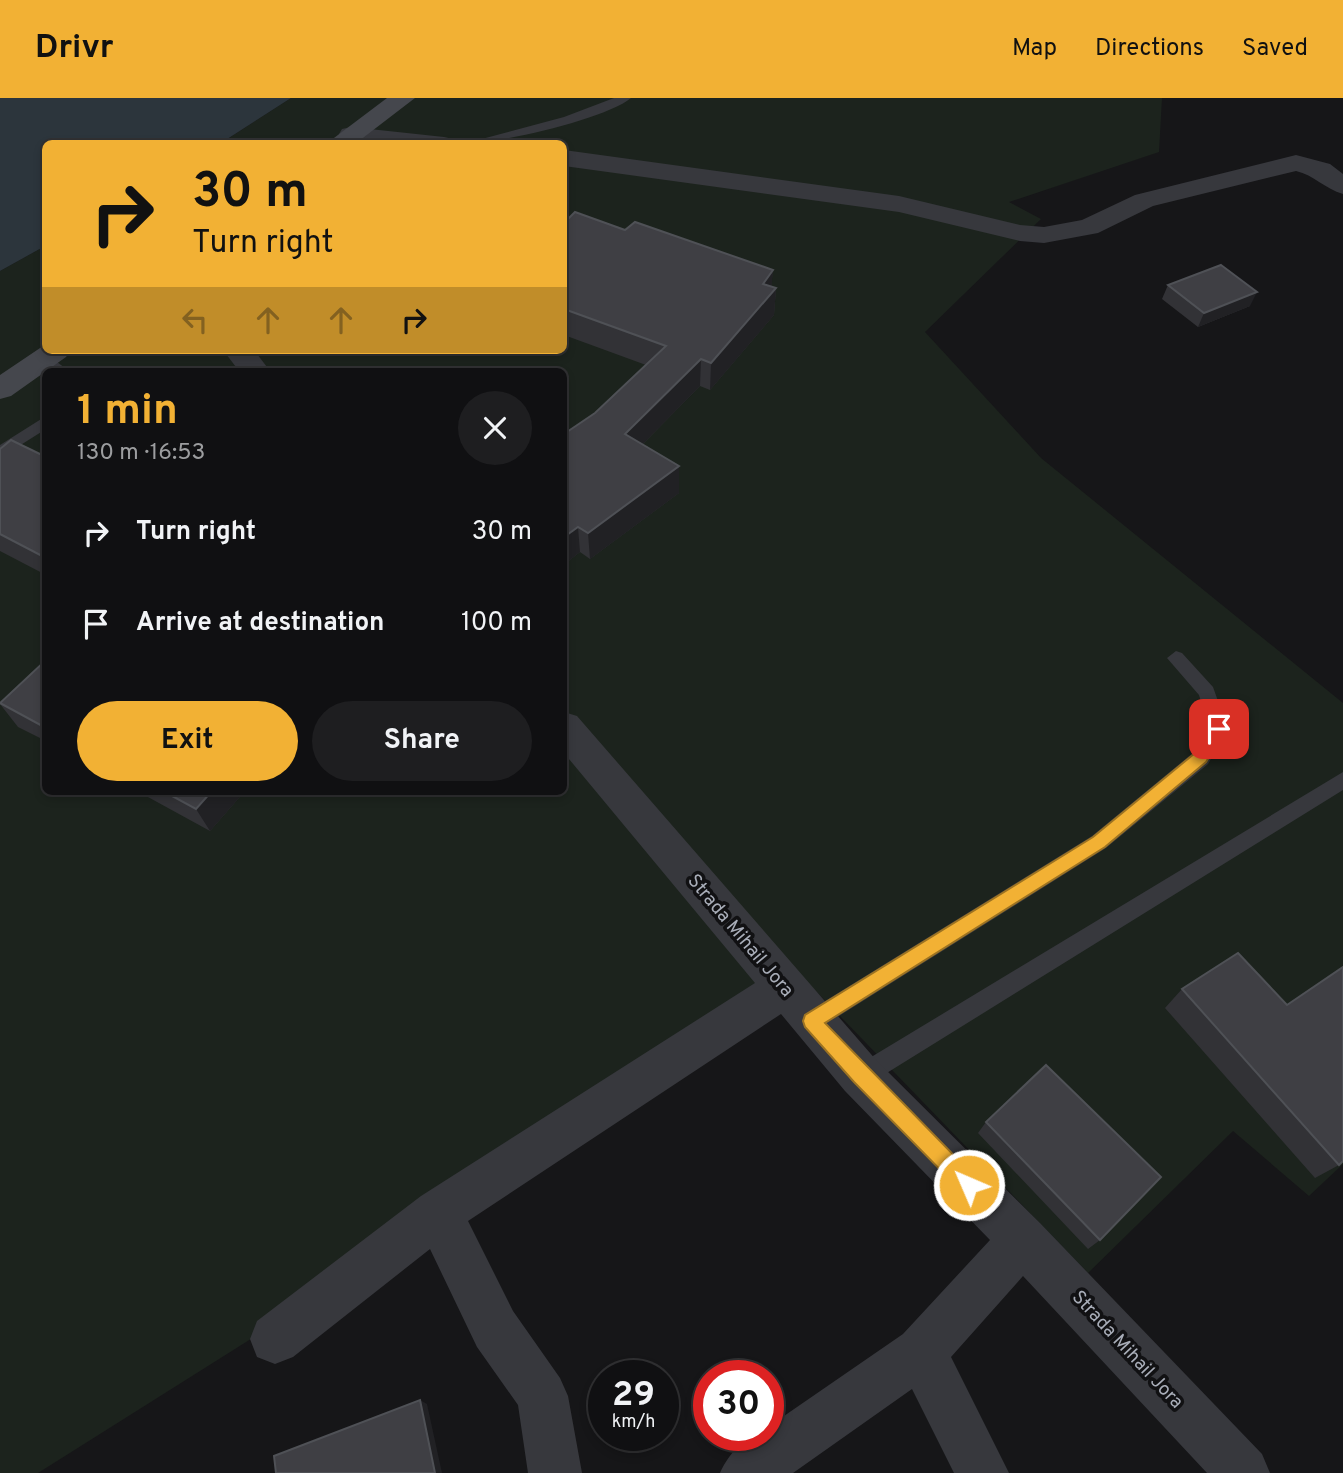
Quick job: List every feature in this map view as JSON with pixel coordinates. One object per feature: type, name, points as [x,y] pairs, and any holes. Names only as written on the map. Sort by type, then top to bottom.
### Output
[{"type":"main road","points":[[344,139],[403,98]]},
{"type":"main road","points":[[0,389],[55,360]]},
{"type":"street","points":[[344,139],[364,140]]},
{"type":"street","points":[[567,158],[899,204],[1020,233],[1044,235],[1089,227],[1144,200],[1296,163],[1321,169],[1343,186]]},
{"type":"street","points":[[241,354],[253,368]]},
{"type":"street","name":"Strada Mihail Jora","points":[[567,731],[861,1076],[1023,1240],[1243,1473]]},
{"type":"street","points":[[275,1339],[438,1213],[798,1005]]},
{"type":"street","points":[[438,1213],[495,1329],[542,1396],[555,1473]]},
{"type":"street","points":[[747,1473],[921,1352],[1023,1240]]},
{"type":"street","points":[[921,1352],[982,1473]]},
{"type":"lane","points":[[486,140],[568,120],[625,98]]},
{"type":"lane","points":[[0,453],[42,424]]},
{"type":"lane","points":[[798,1005],[1099,842],[1201,758],[1219,729],[1207,692],[1177,658]]},
{"type":"lane","points":[[861,1076],[1343,780]]},
{"type":"shaded area","points":[[0,98],[291,98],[226,140],[42,140],[42,248],[0,271]]},
{"type":"shaded area","points":[[291,98],[1162,98],[1159,152],[1009,202],[1041,219],[925,332],[1041,458],[1343,703],[1343,1164],[1309,1196],[1233,1131],[1088,1273],[811,986],[38,1473],[0,1473],[0,271],[42,248],[42,354],[567,354],[567,140],[226,140]]},
{"type":"building","points":[[575,212],[625,230],[635,222],[773,270],[763,284],[776,288],[711,363],[701,359],[625,434],[679,466],[588,533],[578,527],[567,535],[567,432],[595,413],[666,346],[567,310],[567,220]]},
{"type":"building","points":[[1221,265],[1257,292],[1204,313],[1168,285]]},
{"type":"building","points":[[11,440],[42,455],[42,556],[0,534],[0,449]]},
{"type":"building","points":[[42,664],[42,726],[0,703]]},
{"type":"building","points":[[170,795],[208,795],[196,809]]},
{"type":"building","points":[[1238,953],[1287,1005],[1343,967],[1343,1161],[1339,1165],[1182,989]]},
{"type":"building","points":[[1046,1065],[1161,1177],[1100,1240],[986,1122]]},
{"type":"building","points":[[420,1400],[435,1473],[276,1473],[274,1456]]},
{"type":"route","points":[[969,1185],[861,1076],[812,1021],[1099,842],[1201,758],[1219,729]]}]
